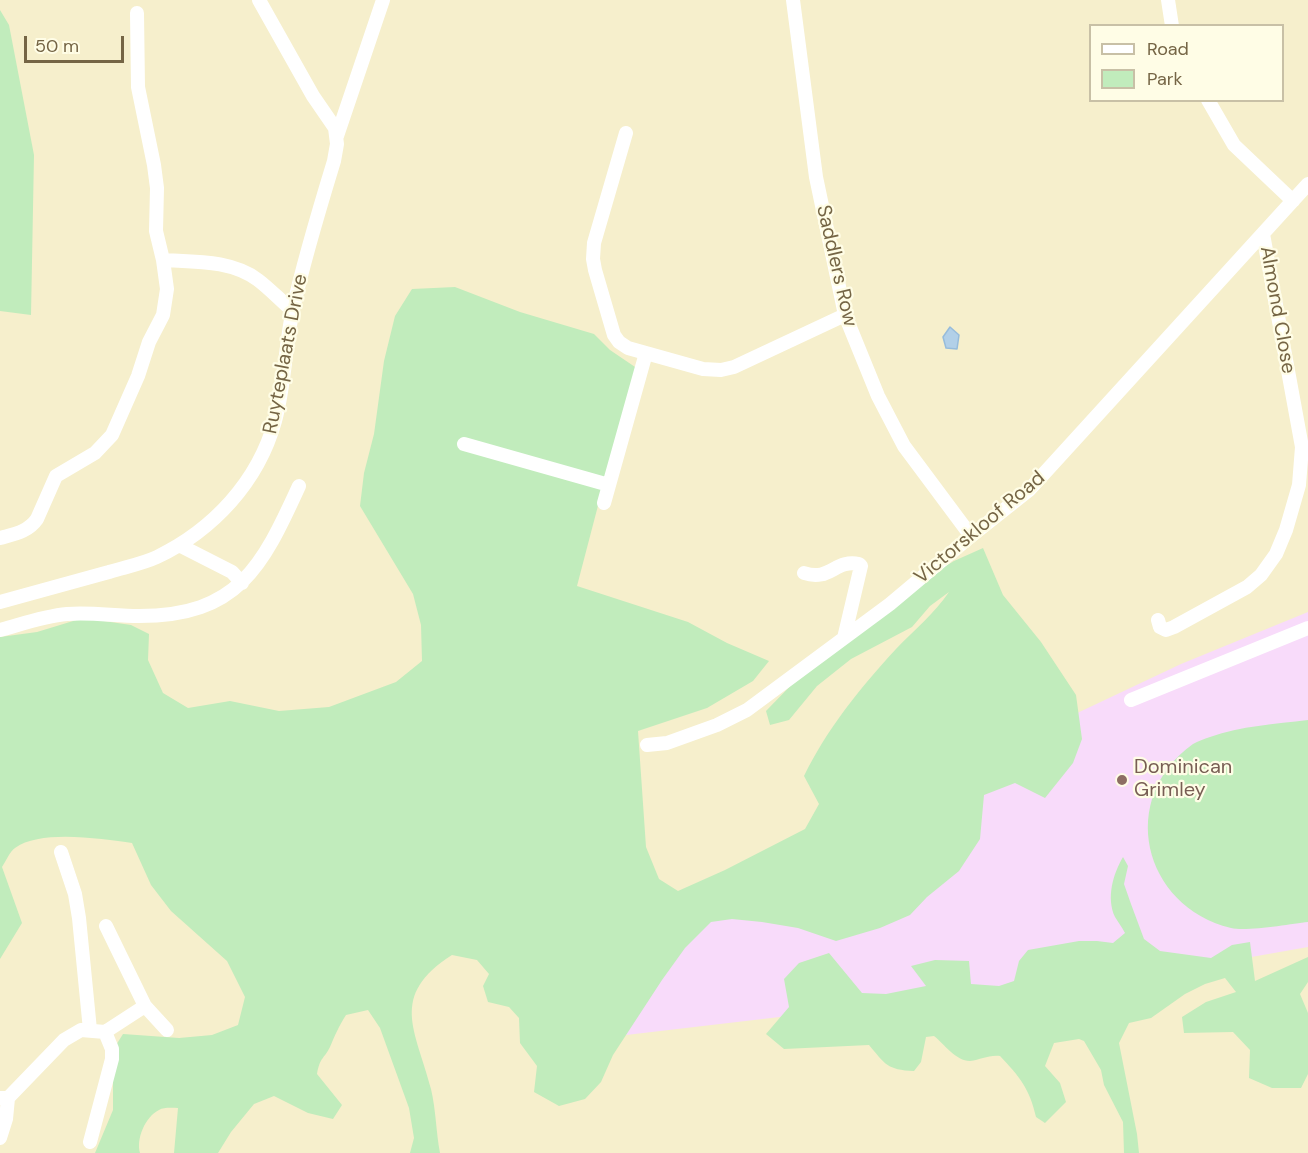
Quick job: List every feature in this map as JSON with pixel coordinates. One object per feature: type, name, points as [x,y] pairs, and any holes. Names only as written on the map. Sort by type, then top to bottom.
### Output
[{"type":"street","points":[[260,0],[313,96],[330,119],[337,136]]},
{"type":"street","name":"Ruyteplaats Drive","points":[[0,602],[151,560],[179,545],[220,514],[238,495],[254,472],[267,446],[277,412],[293,311],[304,262],[334,161],[337,136],[383,0]]},
{"type":"street","name":"Saddlers Row","points":[[793,0],[816,177],[845,315],[878,396],[904,446],[970,536]]},
{"type":"street","points":[[1168,0],[1172,24]]},
{"type":"street","points":[[0,538],[22,532],[33,525],[56,476],[95,453],[112,435],[138,376],[149,342],[163,315],[167,289],[156,231],[157,188],[154,165],[138,87],[137,13]]},
{"type":"street","points":[[1209,102],[1234,145],[1293,201]]},
{"type":"street","points":[[626,133],[594,243],[593,259],[614,335],[628,348],[703,369],[727,369],[845,315]]},
{"type":"street","name":"Victorskloof Road","points":[[647,746],[667,743],[740,714],[890,604],[1038,481],[1308,184]]},
{"type":"street","name":"Almond Close","points":[[1158,620],[1160,627],[1166,630],[1174,627],[1247,587],[1261,575],[1276,554],[1286,530],[1299,485],[1302,447],[1263,234]]},
{"type":"street","points":[[163,260],[217,264],[244,273],[258,280],[293,311]]},
{"type":"street","points":[[604,503],[646,353]]},
{"type":"street","points":[[464,444],[609,485]]},
{"type":"street","points":[[0,630],[65,614],[140,616],[181,613],[222,598],[252,573],[274,538],[299,486]]},
{"type":"street","points":[[179,545],[232,573],[242,583]]},
{"type":"street","points":[[804,573],[820,576],[842,565],[853,563],[858,563],[861,567],[844,638]]},
{"type":"street","points":[[1131,700],[1308,628]]},
{"type":"street","points":[[61,852],[75,894],[79,918],[90,1030]]},
{"type":"street","points":[[106,926],[145,1006],[167,1030]]},
{"type":"street","points":[[0,1138],[6,1119],[4,1098],[64,1040],[81,1030],[105,1032],[145,1006]]},
{"type":"street","points":[[90,1142],[112,1059],[112,1049],[105,1032]]},
{"type":"shaded area","points":[[0,0],[1308,0],[1308,1153],[0,1153]]},
{"type":"shaded area","name":"Dominican Grimley","points":[[1308,612],[1308,947],[1172,971],[575,1041],[690,896],[1181,664]]},
{"type":"green space","points":[[0,10],[9,25],[34,155],[31,315],[0,311]]},
{"type":"green space","points":[[455,287],[520,312],[594,334],[610,350],[638,369],[577,586],[688,622],[727,643],[769,661],[753,681],[707,708],[638,731],[646,847],[659,879],[678,891],[805,829],[819,804],[804,776],[823,742],[870,679],[949,592],[930,606],[912,627],[851,659],[817,686],[789,720],[770,725],[766,711],[801,675],[924,579],[954,561],[983,548],[1003,595],[1041,642],[1076,695],[1082,739],[1073,763],[1045,798],[1015,783],[984,795],[980,839],[959,871],[927,897],[910,915],[880,928],[836,941],[798,928],[762,922],[732,919],[711,922],[685,948],[662,980],[613,1055],[601,1082],[585,1099],[559,1106],[534,1092],[537,1066],[520,1043],[519,1018],[509,1007],[488,1002],[483,986],[489,974],[477,960],[452,955],[432,970],[420,985],[413,1000],[412,1015],[414,1031],[433,1097],[440,1153],[410,1153],[414,1138],[409,1108],[380,1028],[368,1010],[346,1015],[319,1064],[317,1074],[342,1105],[333,1119],[308,1113],[274,1096],[254,1104],[231,1132],[218,1153],[174,1153],[178,1108],[166,1108],[154,1113],[146,1123],[139,1141],[140,1153],[95,1153],[113,1110],[113,1050],[123,1034],[179,1038],[212,1035],[238,1025],[245,997],[227,961],[171,911],[151,885],[132,843],[56,837],[26,842],[13,849],[2,867],[22,923],[0,959],[0,637],[37,632],[83,618],[131,625],[149,634],[148,660],[163,693],[188,708],[230,701],[279,711],[329,707],[396,682],[422,661],[421,625],[413,594],[360,506],[364,473],[374,434],[384,361],[395,316],[412,289]]},
{"type":"green space","points":[[1308,720],[1308,922],[1238,929],[1201,916],[1177,898],[1160,874],[1150,848],[1148,820],[1154,792],[1169,767],[1197,742],[1246,728]]},
{"type":"green space","points":[[1123,857],[1128,866],[1124,884],[1144,939],[1160,951],[1211,958],[1232,945],[1250,942],[1255,981],[1308,957],[1308,982],[1300,994],[1308,1013],[1308,1074],[1301,1088],[1272,1088],[1249,1078],[1250,1050],[1233,1032],[1184,1033],[1182,1017],[1206,1002],[1236,992],[1225,978],[1205,984],[1185,994],[1151,1018],[1129,1023],[1119,1043],[1139,1153],[1124,1153],[1123,1122],[1104,1085],[1101,1070],[1084,1041],[1079,1039],[1054,1043],[1045,1066],[1060,1083],[1066,1102],[1045,1123],[1036,1117],[1031,1098],[1023,1084],[1000,1056],[965,1060],[955,1055],[934,1036],[926,1037],[921,1062],[914,1071],[887,1065],[869,1045],[784,1049],[766,1034],[789,1007],[784,979],[799,963],[829,953],[862,993],[886,994],[926,986],[911,966],[935,960],[969,961],[971,984],[999,986],[1014,981],[1019,961],[1028,950],[1079,941],[1113,943],[1125,933],[1115,917],[1111,902],[1114,878]]},
{"type":"water","points":[[950,327],[959,335],[957,349],[946,348],[943,337]]},
{"type":"place","name":"Dominican Grimley","points":[[1122,780]]}]
